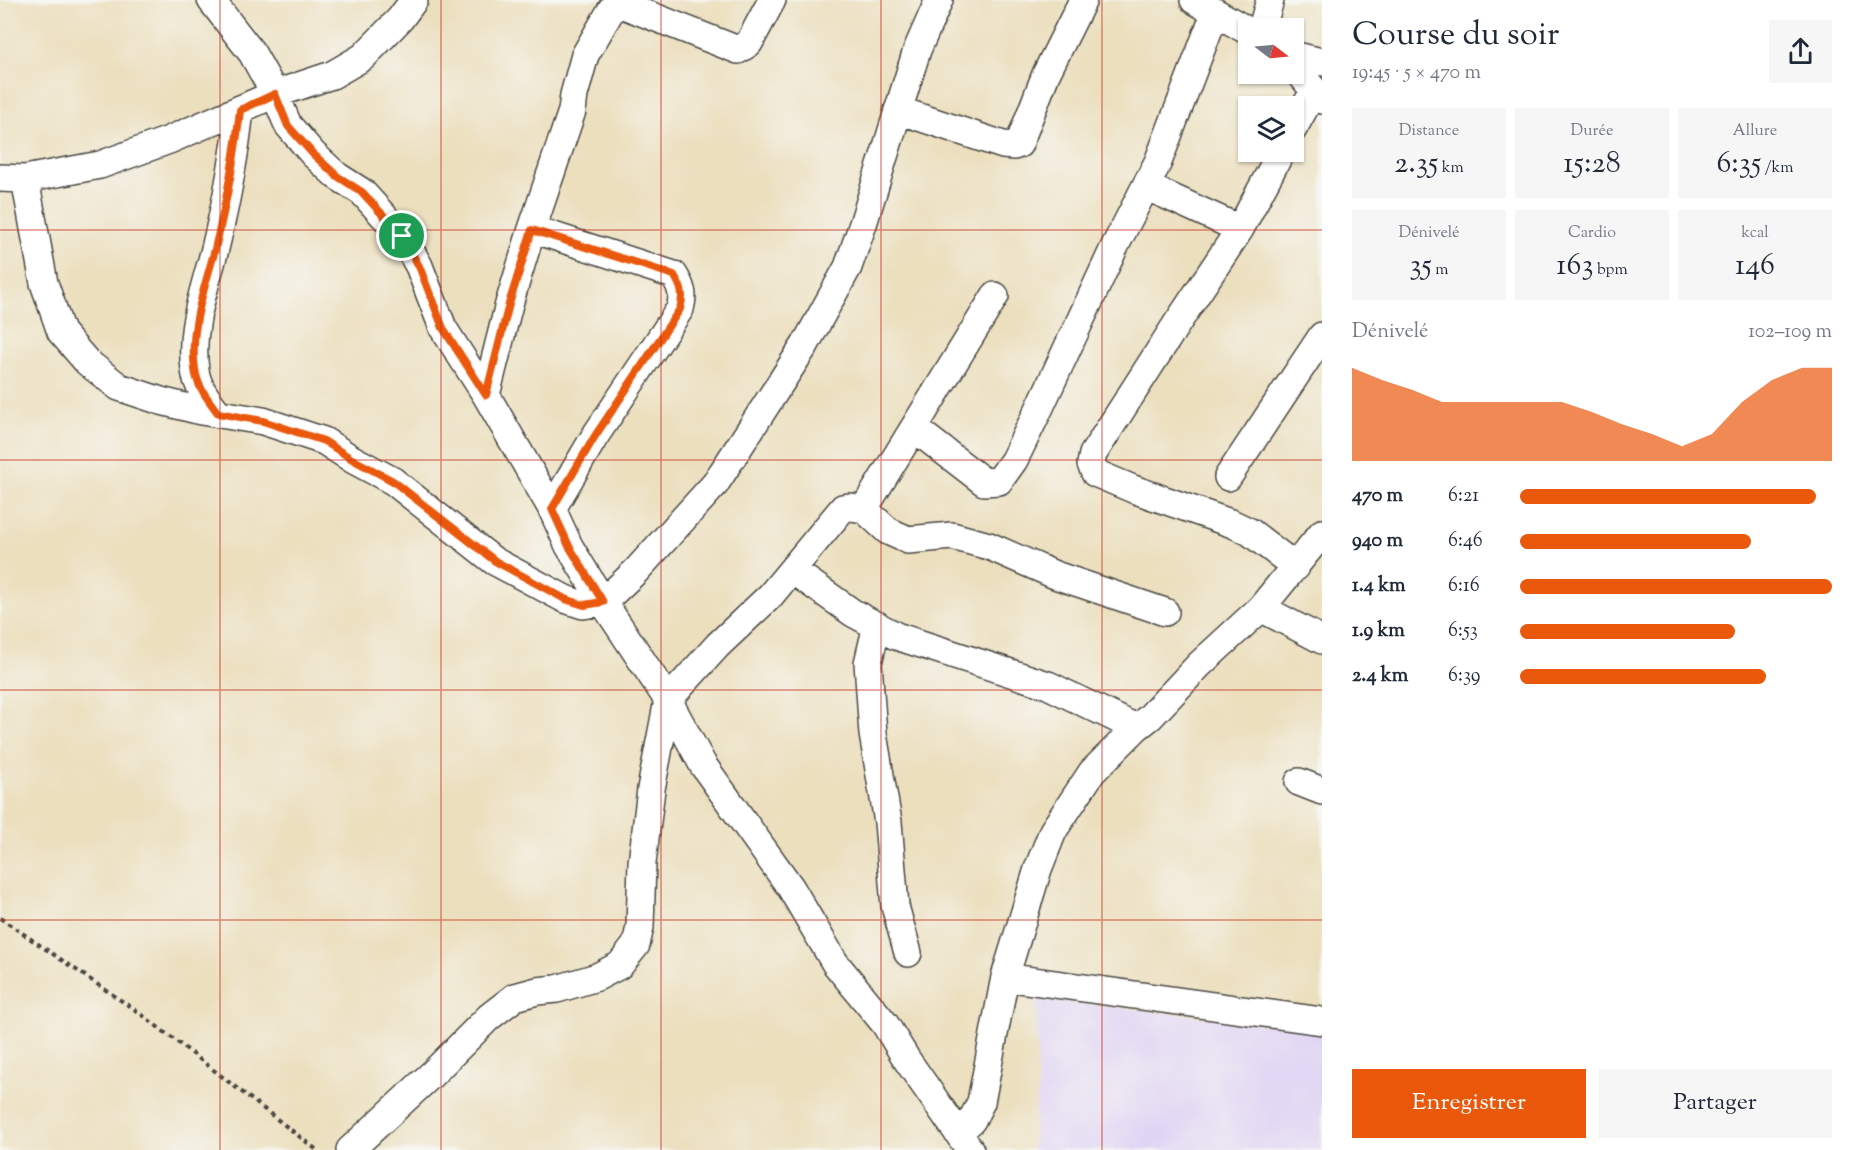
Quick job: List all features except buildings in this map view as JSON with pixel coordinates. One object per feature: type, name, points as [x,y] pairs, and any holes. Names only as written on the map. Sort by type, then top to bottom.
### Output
[{"type":"street","points":[[212,0],[252,53],[275,94],[288,126],[306,147],[337,176],[362,192],[402,236],[419,266],[443,328],[486,395],[552,509],[569,546],[668,700],[703,765],[791,888],[835,963],[885,1024],[907,1060],[965,1141]]},
{"type":"street","points":[[414,0],[400,19],[363,57],[332,75],[275,94],[169,140],[100,165],[12,179],[61,332],[87,362],[119,387],[161,401],[263,421],[324,441],[393,481],[495,561],[565,599],[584,605],[603,602],[636,571],[715,484],[805,345],[848,267],[917,50],[939,0]]},
{"type":"street","points":[[486,395],[509,304],[572,111],[585,55],[617,1],[738,50],[749,43],[772,0]]},
{"type":"street","points":[[898,110],[1003,145],[1018,144],[1046,74],[1083,0]]},
{"type":"street","points":[[1265,18],[1270,0]]},
{"type":"street","points":[[914,428],[984,482],[999,481],[1014,460],[1115,246],[1158,162],[1205,7],[1238,25]]},
{"type":"street","points":[[1304,58],[1322,62]]},
{"type":"street","points":[[1304,79],[1318,96],[1304,114]]},
{"type":"street","points":[[218,413],[201,390],[195,372],[193,344],[233,164],[240,110]]},
{"type":"street","points":[[1276,162],[1240,229],[1093,454],[1091,464],[1095,473],[1104,477],[1250,532],[1296,567]]},
{"type":"street","points":[[1146,186],[1240,229]]},
{"type":"street","points":[[532,230],[674,275],[684,296],[680,309],[595,436],[552,509]]},
{"type":"street","points":[[864,509],[995,296]]},
{"type":"street","points":[[1228,477],[1322,336]]},
{"type":"street","points":[[350,1150],[489,1017],[515,998],[597,977],[620,965],[636,945],[640,927],[642,863],[651,789],[668,700],[718,645],[770,596],[843,508],[864,509],[888,531],[908,540],[952,536],[989,546],[1054,575],[1165,612]]},
{"type":"street","points":[[965,1141],[981,1102],[1005,977],[1038,869],[1053,831],[1092,772],[1150,717],[1199,665],[1261,608],[1322,533]]},
{"type":"street","points":[[792,570],[853,613],[896,636],[1048,685],[1136,728]]},
{"type":"street","points":[[1261,608],[1322,640]]},
{"type":"street","points":[[877,625],[868,663],[873,734],[888,822],[895,906],[908,953]]},
{"type":"street","points":[[1005,977],[1322,1021]]},
{"type":"path","points":[[0,918],[141,1014],[317,1150]]},
{"type":"shaded area","points":[[1036,998],[1322,1030],[1322,1150],[1032,1150],[1038,1085]]},
{"type":"route","points":[[275,94],[288,126],[313,154],[337,176],[362,192],[402,236],[419,266],[443,328],[486,395],[509,304],[532,230],[674,275],[680,285],[684,296],[680,309],[595,436],[552,509],[569,546],[603,602],[584,605],[565,599],[495,561],[393,481],[324,441],[263,421],[218,413],[201,390],[195,372],[193,344],[202,293],[215,249],[233,164],[240,110],[275,94]]}]
